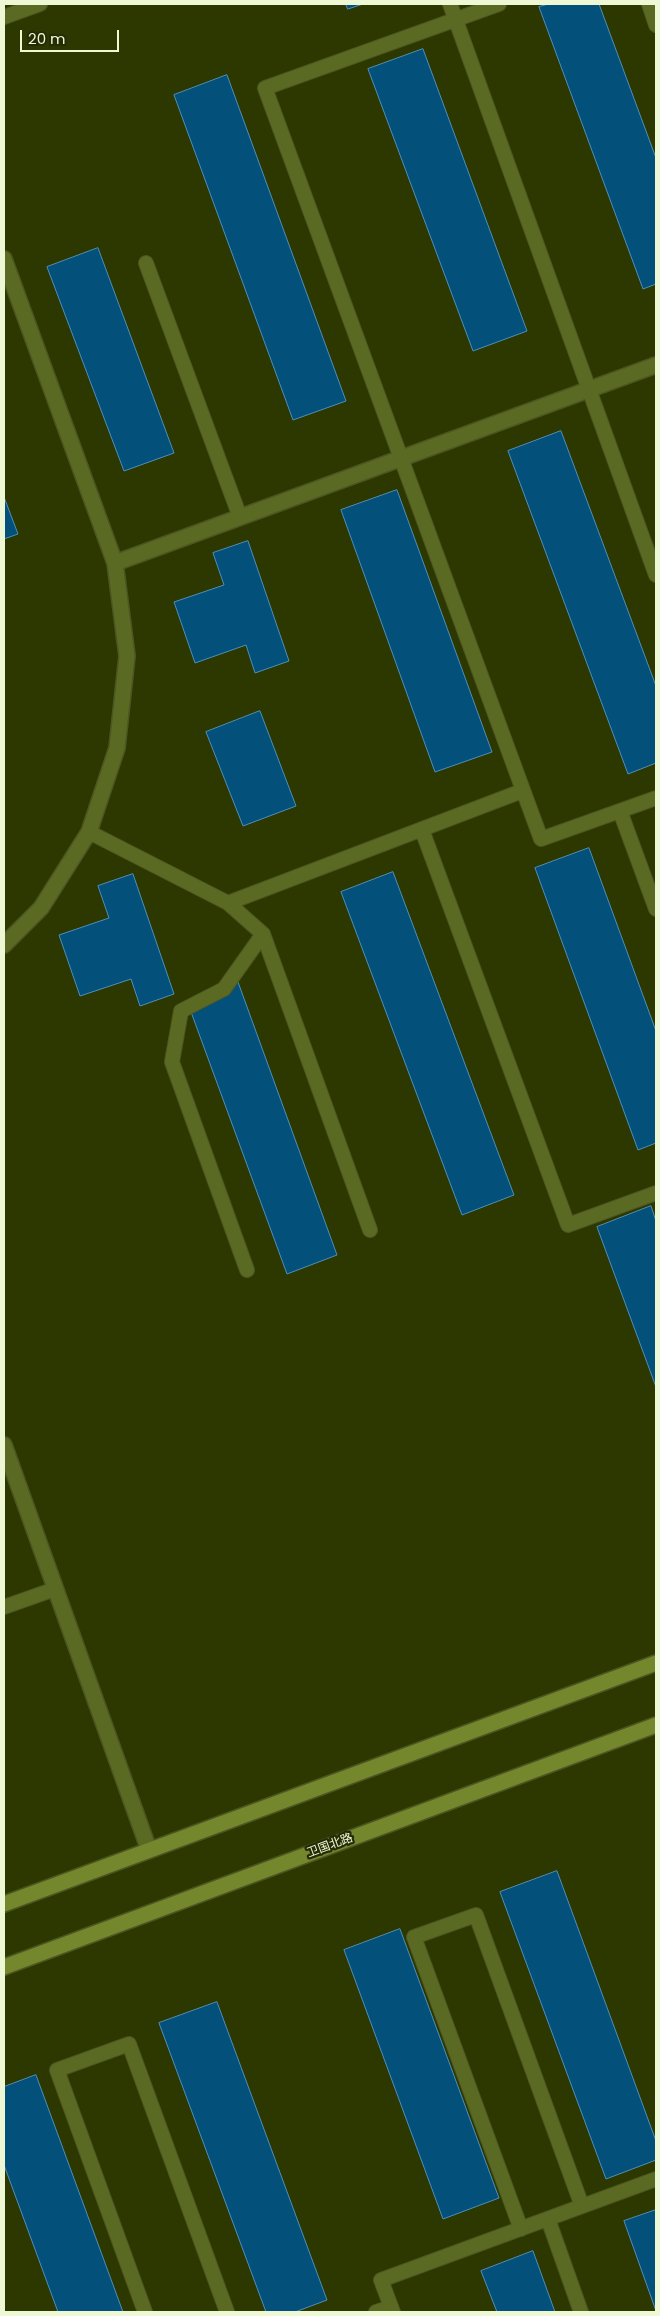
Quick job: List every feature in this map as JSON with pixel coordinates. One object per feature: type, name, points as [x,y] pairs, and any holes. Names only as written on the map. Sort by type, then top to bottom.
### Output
[{"type":"main road","points":[[4,1904],[656,1663]]},
{"type":"main road","name":"卫国北路","points":[[4,1967],[656,1725]]},
{"type":"street","points":[[4,259],[115,564],[127,656],[117,748],[89,832],[41,908],[4,945]]},
{"type":"street","points":[[115,564],[656,365]]},
{"type":"street","points":[[4,1445],[149,1850]]},
{"type":"lane","points":[[4,17],[40,4]]},
{"type":"lane","points":[[450,4],[656,575]]},
{"type":"lane","points":[[499,4],[265,88],[541,839],[656,798]]},
{"type":"lane","points":[[649,4],[656,25]]},
{"type":"lane","points":[[146,263],[240,518]]},
{"type":"lane","points":[[228,903],[522,791]]},
{"type":"lane","points":[[620,811],[656,909]]},
{"type":"lane","points":[[422,830],[568,1225],[656,1193]]},
{"type":"lane","points":[[89,832],[228,903],[264,934],[370,1230]]},
{"type":"lane","points":[[247,1270],[172,1062],[180,1011],[224,989],[264,934]]},
{"type":"lane","points":[[4,1607],[55,1588]]},
{"type":"lane","points":[[521,2229],[414,1937],[476,1915],[582,2206]]},
{"type":"lane","points":[[145,2312],[57,2070],[129,2044],[227,2312]]},
{"type":"lane","points":[[376,2312],[392,2309],[381,2280],[656,2179]]},
{"type":"lane","points":[[548,2219],[581,2312]]},
{"type":"building","points":[[346,4],[363,4],[348,9]]},
{"type":"building","points":[[549,4],[599,4],[656,158],[656,284],[643,289],[539,7]]},
{"type":"building","points":[[423,49],[527,331],[473,351],[368,69]]},
{"type":"building","points":[[227,75],[346,401],[293,420],[174,95]]},
{"type":"building","points":[[98,248],[174,453],[124,471],[47,267]]},
{"type":"building","points":[[561,431],[656,686],[656,763],[628,774],[508,451]]},
{"type":"building","points":[[397,490],[492,752],[435,772],[341,510]]},
{"type":"building","points":[[4,497],[18,534],[4,539]]},
{"type":"building","points":[[248,541],[289,661],[255,673],[246,645],[195,663],[174,602],[224,585],[213,553]]},
{"type":"building","points":[[260,711],[296,806],[243,826],[206,732]]},
{"type":"building","points":[[589,848],[656,1031],[656,1143],[638,1150],[535,868]]},
{"type":"building","points":[[393,872],[514,1195],[462,1215],[341,892]]},
{"type":"building","points":[[133,874],[174,994],[140,1006],[131,979],[80,996],[59,935],[109,918],[98,886]]},
{"type":"building","points":[[238,982],[337,1255],[287,1274],[187,1001]]},
{"type":"building","points":[[651,1206],[656,1221],[656,1387],[597,1227]]},
{"type":"building","points":[[557,1871],[656,2141],[656,2160],[606,2179],[500,1892]]},
{"type":"building","points":[[400,1929],[499,2198],[443,2219],[344,1950]]},
{"type":"building","points":[[217,2002],[327,2300],[295,2312],[266,2312],[159,2023]]},
{"type":"building","points":[[36,2075],[123,2312],[58,2312],[4,2165],[4,2087]]},
{"type":"building","points":[[656,2210],[656,2311],[624,2221]]},
{"type":"building","points":[[533,2251],[555,2312],[497,2312],[481,2271]]}]
